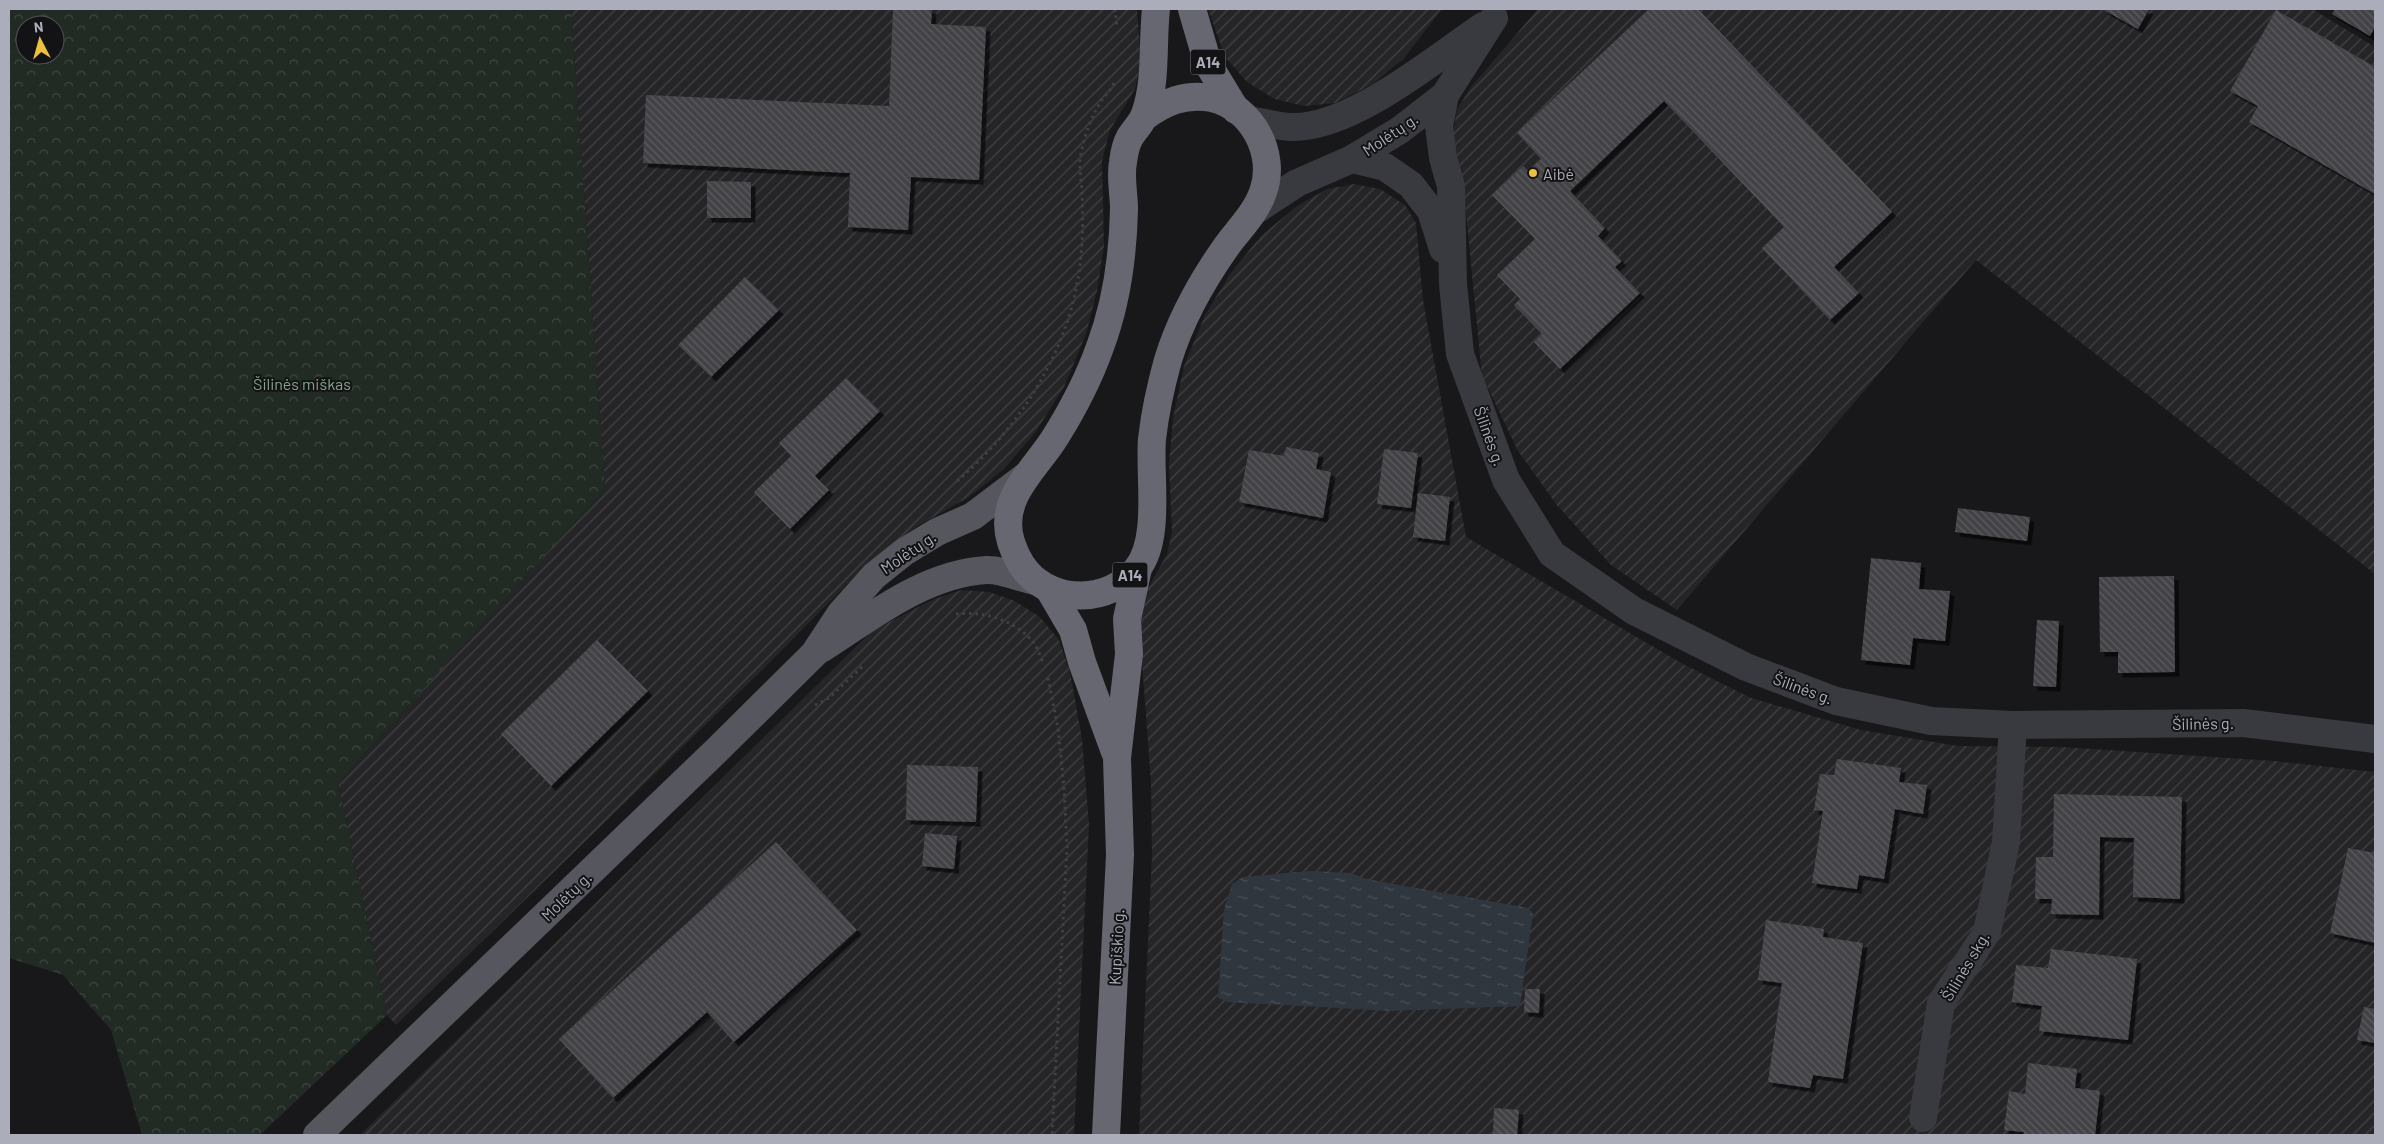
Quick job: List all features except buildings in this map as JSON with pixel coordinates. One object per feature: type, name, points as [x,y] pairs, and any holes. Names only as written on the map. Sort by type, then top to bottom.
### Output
[{"type":"highway","name":"A14","points":[[1156,9],[1153,37],[1155,71],[1144,117],[1128,141],[1122,166],[1122,249],[1116,290],[1106,330],[1092,369],[1074,407],[1053,442],[1026,476],[1011,501],[1007,531],[1017,560],[1042,585],[1070,596],[1095,595],[1119,585],[1138,568],[1150,544],[1152,437],[1169,358],[1184,320],[1204,283],[1225,248],[1253,212],[1264,192],[1267,165],[1261,139],[1242,115],[1208,64],[1192,9]]},
{"type":"highway","name":"A14","points":[[1144,117],[1164,103],[1189,96],[1215,99],[1242,115]]},
{"type":"highway","name":"Kupiškio g.","points":[[1106,1135],[1120,855],[1117,758],[1129,654],[1127,619],[1138,568]]},
{"type":"highway","name":"Kupiškio g.","points":[[1042,585],[1073,630],[1082,662],[1117,758]]},
{"type":"main road","name":"Molėtų g.","points":[[317,1135],[717,750],[814,654],[841,613],[874,576],[904,552],[937,532],[972,516],[1026,476]]},
{"type":"main road","name":"Molėtų g.","points":[[814,654],[916,590],[951,577],[988,570],[1042,585]]},
{"type":"street","name":"Molėtų g.","points":[[1242,115],[1290,127],[1322,124],[1352,112],[1380,96],[1498,14]]},
{"type":"street","name":"Molėtų g.","points":[[1253,212],[1297,183],[1352,159],[1400,130],[1445,95],[1498,14]]},
{"type":"street","name":"Šilinės g.","points":[[1445,95],[1439,126],[1443,158],[1451,186],[1453,284],[1460,354],[1463,363],[1506,480],[1552,554],[1634,611],[1746,667],[1773,678],[1836,701],[1931,721],[2013,725],[2243,723],[2375,740]]},
{"type":"street","name":"Šilinės g.","points":[[1352,159],[1385,167],[1411,185],[1431,211],[1453,284]]},
{"type":"street","name":"Šilinės skg.","points":[[1923,1118],[1941,1004],[1987,932],[2006,842],[2013,725]]},
{"type":"path","points":[[1115,9],[1117,32]]},
{"type":"path","points":[[953,484],[977,464],[999,440],[1039,385],[1054,355],[1075,289],[1081,257],[1082,192],[1080,162],[1085,138],[1099,104],[1114,84],[1114,75]]},
{"type":"path","points":[[951,577],[957,614]]},
{"type":"path","points":[[950,616],[957,614],[987,614],[1014,625],[1034,644],[1046,671],[1058,728],[1064,787],[1066,846],[1052,1135]]},
{"type":"path","points":[[812,706],[829,698],[871,659]]},
{"type":"shaded area","points":[[571,9],[1137,9],[1141,64],[1135,89],[1110,130],[1102,161],[1104,246],[1097,291],[1086,334],[1064,387],[1035,433],[1004,469],[969,497],[916,527],[869,562],[765,667],[396,1025],[387,1015],[338,783],[605,489]]},
{"type":"shaded area","points":[[1208,9],[1442,9],[1404,58],[1373,84],[1335,103],[1304,106],[1275,99],[1247,82],[1225,57]]},
{"type":"shaded area","points":[[1538,9],[2312,9],[2375,47],[2375,574],[1976,260],[1677,610],[1611,565],[1556,504],[1518,451],[1482,376],[1463,182],[1457,165],[1453,134],[1457,109],[1471,87]]},
{"type":"shaded area","points":[[1354,184],[1380,189],[1405,205],[1416,223],[1423,300],[1466,537],[1681,663],[1751,698],[1861,730],[1958,746],[2062,747],[2274,761],[2375,772],[2375,1135],[1139,1135],[1152,856],[1151,783],[1139,621],[1143,597],[1167,554],[1172,532],[1169,464],[1173,418],[1184,366],[1205,315],[1230,274],[1261,236],[1297,206],[1327,189]]},
{"type":"shaded area","points":[[961,590],[989,592],[1015,601],[1040,617],[1059,640],[1070,672],[1082,739],[1089,824],[1074,1135],[360,1135],[872,631],[932,600]]},
{"type":"green space","name":"Šilinės miškas","points":[[9,9],[571,9],[605,489],[338,783],[387,1015],[260,1135],[142,1135],[111,1030],[63,975],[9,958]]},
{"type":"water","points":[[1310,871],[1351,873],[1366,879],[1528,908],[1533,914],[1520,1006],[1391,1011],[1228,1002],[1218,998],[1224,909],[1232,884],[1243,877]]},
{"type":"place","name":"Aibė","points":[[1533,173]]}]
